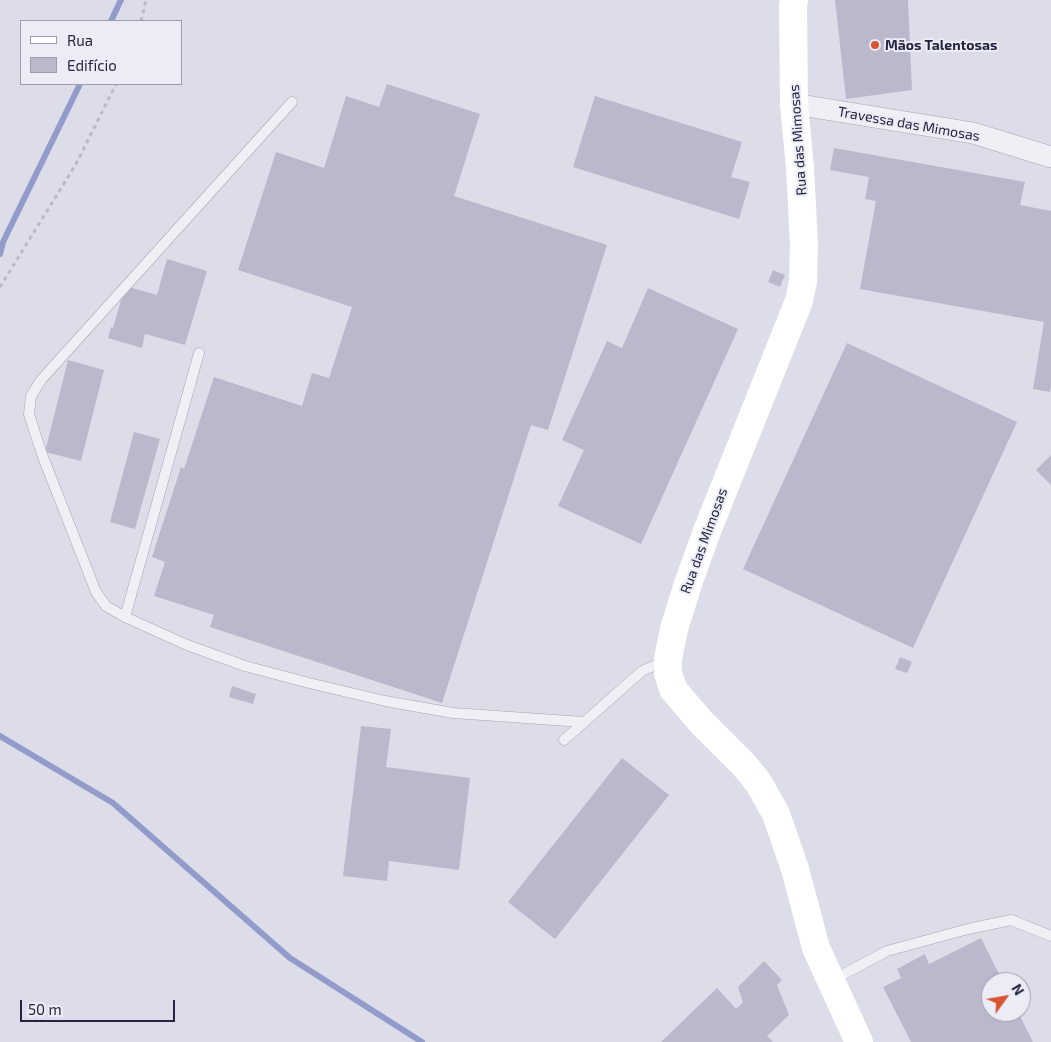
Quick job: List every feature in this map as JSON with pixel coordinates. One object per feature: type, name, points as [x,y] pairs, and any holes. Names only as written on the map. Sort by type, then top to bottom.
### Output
[{"type":"street","name":"Rua das Mimosas","points":[[794,0],[794,104],[804,244],[803,281],[799,301],[707,531],[674,629],[668,659],[668,673],[673,689],[701,722],[744,765],[758,782],[776,814],[795,869],[816,948],[859,1042]]},
{"type":"street","name":"Travessa das Mimosas","points":[[794,104],[973,133],[1051,157]]},
{"type":"lane","points":[[292,102],[40,380],[31,396],[30,414],[34,430],[96,592],[106,606],[125,617],[187,645],[245,666],[309,684],[453,713],[584,722]]},
{"type":"lane","points":[[125,617],[199,353]]},
{"type":"lane","points":[[564,740],[642,671],[668,659]]},
{"type":"lane","points":[[831,981],[887,951],[968,929],[1011,920],[1051,936]]},
{"type":"path","points":[[141,20],[146,0]]},
{"type":"path","points":[[0,287],[76,164],[116,85]]},
{"type":"building","name":"Mãos Talentosas","points":[[835,0],[908,0],[912,90],[846,99]]},
{"type":"building","points":[[387,84],[480,114],[454,196],[607,245],[548,430],[531,425],[442,703],[210,627],[214,615],[154,596],[165,562],[152,557],[181,467],[184,469],[214,377],[302,406],[312,373],[329,378],[352,307],[238,270],[276,152],[324,168],[346,96],[379,107]]},
{"type":"building","points":[[595,96],[742,142],[731,177],[750,182],[739,219],[573,167]]},
{"type":"building","points":[[834,148],[1025,182],[1020,205],[1051,211],[1050,392],[1033,389],[1044,322],[860,289],[876,201],[865,199],[869,177],[830,170]]},
{"type":"building","points":[[167,259],[207,271],[185,345],[145,334],[142,348],[108,338],[111,327],[113,328],[125,286],[157,295]]},
{"type":"building","points":[[773,270],[785,275],[780,287],[768,282]]},
{"type":"building","points":[[648,288],[738,329],[641,544],[558,506],[584,450],[562,440],[607,341],[622,348]]},
{"type":"building","points":[[847,343],[1017,422],[913,648],[743,569]]},
{"type":"building","points":[[68,360],[104,370],[81,461],[45,452]]},
{"type":"building","points":[[134,432],[160,439],[135,529],[110,522]]},
{"type":"building","points":[[1051,455],[1051,485],[1036,470]]},
{"type":"building","points":[[900,657],[912,662],[907,673],[895,669]]},
{"type":"building","points":[[232,686],[256,694],[253,704],[229,697]]},
{"type":"building","points":[[361,726],[391,729],[386,767],[470,778],[459,870],[389,861],[387,881],[343,876]]},
{"type":"building","points":[[622,758],[669,795],[555,939],[508,902]]},
{"type":"building","points":[[981,938],[998,972],[981,972],[981,1022],[1023,1022],[1033,1042],[911,1042],[883,987],[901,978],[897,969],[925,954],[929,964]]},
{"type":"building","points":[[764,961],[782,980],[777,985],[789,1015],[767,1036],[773,1042],[661,1042],[717,988],[736,1009],[743,1002],[738,987]]},
{"type":"waterway","points":[[111,20],[121,0]]},
{"type":"waterway","points":[[0,254],[3,242],[80,85]]},
{"type":"waterway","points":[[0,736],[113,803],[290,958],[422,1042]]},
{"type":"place","name":"Mãos Talentosas","points":[[875,45]]}]
